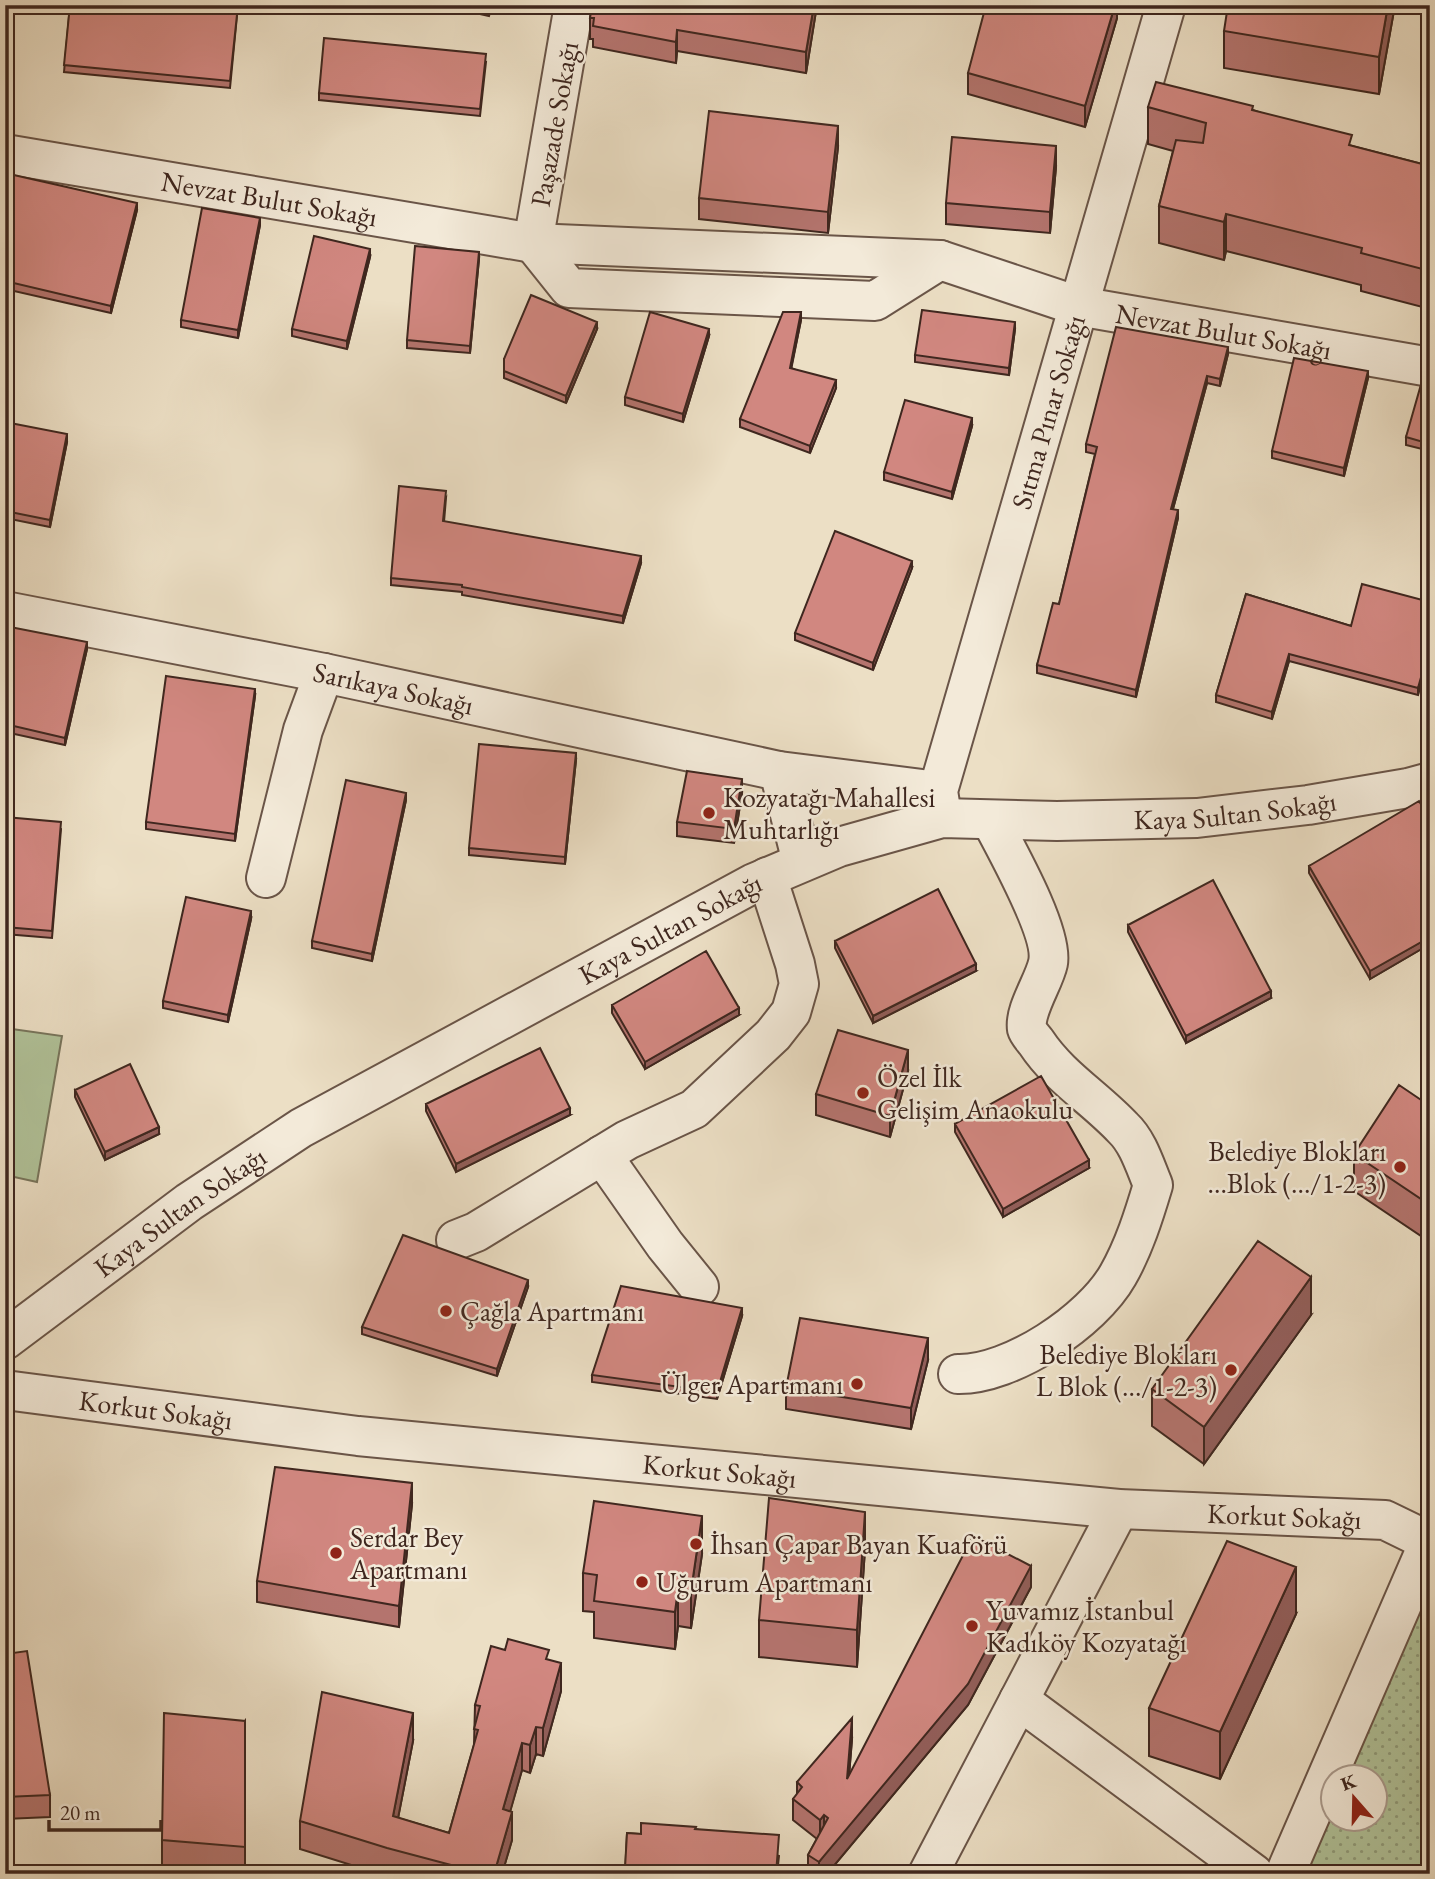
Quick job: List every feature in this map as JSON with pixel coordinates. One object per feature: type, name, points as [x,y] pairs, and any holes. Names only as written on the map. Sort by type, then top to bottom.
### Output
[{"type":"street","name":"Paşazade Sokağı","points":[[533,243],[574,5]]},
{"type":"street","name":"Sıtma Pınar Sokağı","points":[[940,805],[1078,306],[1166,5]]},
{"type":"street","name":"Nevzat Bulut Sokağı","points":[[5,154],[533,243],[940,260],[1078,306],[1430,366]]},
{"type":"street","name":"Sarıkaya Sokağı","points":[[5,611],[324,673],[940,805]]},
{"type":"street","points":[[266,878],[303,730],[324,673]]},
{"type":"street","points":[[779,771],[802,862]]},
{"type":"street","name":"Kaya Sultan Sokağı","points":[[5,1340],[189,1202],[301,1128],[767,877],[940,805],[991,820],[1198,818],[1308,805],[1430,782]]},
{"type":"street","points":[[958,1374],[974,1375],[1002,1366],[1044,1346],[1088,1311],[1117,1277],[1139,1231],[1153,1185],[1126,1130],[1068,1081],[1027,1029],[1028,1012],[1039,992],[1049,960],[1045,937],[1032,904],[991,820]]},
{"type":"street","points":[[456,1240],[476,1232],[627,1140],[694,1109],[774,1035],[791,1012],[799,984],[767,877]]},
{"type":"street","points":[[602,1155],[665,1245],[699,1287]]},
{"type":"street","name":"Korkut Sokağı","points":[[5,1390],[358,1436],[1119,1509],[1385,1520],[1430,1542]]},
{"type":"street","points":[[928,1874],[1119,1509]]},
{"type":"street","points":[[1285,1874],[1430,1542]]},
{"type":"street","points":[[1019,1700],[1254,1874]]},
{"type":"green space","points":[[5,1028],[62,1036],[37,1182],[5,1175]]},
{"type":"green space","points":[[1430,1578],[1430,1874],[1304,1874],[1320,1834],[1390,1834],[1390,1764],[1351,1764]]},
{"type":"building","points":[[70,5],[238,5],[230,81],[64,65]]},
{"type":"building","points":[[592,5],[814,5],[806,52],[677,30],[676,42],[593,26],[594,18],[590,18]]},
{"type":"building","points":[[986,5],[1115,5],[1085,106],[968,73]]},
{"type":"building","points":[[1228,5],[1388,5],[1379,57],[1224,31]]},
{"type":"building","points":[[324,38],[486,54],[480,109],[319,93]]},
{"type":"building","points":[[1156,82],[1253,106],[1252,110],[1352,135],[1349,145],[1430,166],[1430,271],[1361,253],[1362,248],[1226,214],[1224,222],[1159,206],[1176,140],[1203,143],[1206,123],[1148,107]]},
{"type":"building","points":[[709,111],[838,126],[828,212],[699,198]]},
{"type":"building","points":[[952,137],[1056,146],[1050,212],[946,203]]},
{"type":"building","points":[[5,173],[137,203],[111,306],[5,281]]},
{"type":"building","points":[[202,208],[260,218],[238,330],[181,320]]},
{"type":"building","points":[[314,236],[370,249],[347,341],[292,329]]},
{"type":"building","points":[[415,246],[479,252],[470,346],[407,340]]},
{"type":"building","points":[[531,295],[597,322],[566,396],[504,371],[504,359]]},
{"type":"building","points":[[922,310],[1015,322],[1009,368],[915,355]]},
{"type":"building","points":[[650,312],[709,329],[683,414],[625,397]]},
{"type":"building","points":[[783,312],[801,312],[790,368],[836,380],[810,446],[740,419]]},
{"type":"building","points":[[1116,327],[1228,347],[1220,379],[1207,376],[1171,509],[1178,510],[1136,690],[1037,665],[1053,603],[1059,604],[1097,447],[1086,444]]},
{"type":"building","points":[[1294,358],[1368,371],[1344,468],[1272,451]]},
{"type":"building","points":[[1430,380],[1430,444],[1406,437],[1422,381]]},
{"type":"building","points":[[905,400],[972,418],[952,492],[884,472]]},
{"type":"building","points":[[5,422],[67,434],[50,520],[5,511]]},
{"type":"building","points":[[399,486],[446,491],[443,521],[641,556],[623,616],[462,585],[391,578]]},
{"type":"building","points":[[835,531],[912,561],[873,663],[795,633]]},
{"type":"building","points":[[1362,584],[1430,602],[1430,645],[1418,688],[1289,654],[1272,712],[1216,695],[1246,594],[1351,626]]},
{"type":"building","points":[[5,626],[87,642],[65,738],[5,724]]},
{"type":"building","points":[[166,676],[255,689],[235,834],[146,822]]},
{"type":"building","points":[[479,744],[576,753],[565,857],[469,848]]},
{"type":"building","points":[[687,771],[742,779],[734,829],[677,822]]},
{"type":"building","points":[[346,780],[406,793],[372,954],[312,941]]},
{"type":"building","points":[[1419,801],[1430,819],[1430,937],[1370,971],[1309,866]]},
{"type":"building","points":[[5,817],[61,822],[52,931],[5,927]]},
{"type":"building","points":[[1213,880],[1271,991],[1186,1036],[1128,925]]},
{"type":"building","points":[[938,889],[976,964],[873,1016],[835,941]]},
{"type":"building","points":[[186,897],[251,911],[228,1015],[163,1001]]},
{"type":"building","points":[[706,951],[739,1008],[645,1062],[612,1005]]},
{"type":"building","name":"Özel İlk Gelişim Anaokulu","points":[[838,1030],[908,1050],[890,1116],[816,1094]]},
{"type":"building","points":[[540,1048],[570,1108],[456,1164],[426,1104]]},
{"type":"building","points":[[130,1064],[159,1127],[105,1152],[75,1090]]},
{"type":"building","points":[[1041,1076],[1089,1160],[1003,1209],[955,1124]]},
{"type":"building","points":[[1399,1085],[1430,1106],[1430,1205],[1354,1154]]},
{"type":"building","name":"Çağla Apartmanı","points":[[403,1235],[528,1280],[497,1369],[362,1327]]},
{"type":"building","points":[[1258,1241],[1311,1277],[1204,1427],[1152,1389]]},
{"type":"building","points":[[621,1286],[742,1308],[717,1392],[592,1375]]},
{"type":"building","name":"Ülger Apartmanı","points":[[800,1318],[928,1338],[911,1408],[786,1388]]},
{"type":"building","name":"Serdar Bey Apartmanı","points":[[275,1467],[412,1483],[399,1606],[257,1581]]},
{"type":"building","points":[[769,1498],[865,1512],[857,1630],[759,1620]]},
{"type":"building","points":[[594,1501],[702,1516],[691,1591],[678,1589],[675,1612],[594,1601],[597,1575],[583,1573]]},
{"type":"building","points":[[973,1536],[1031,1566],[968,1684],[819,1862],[808,1855],[828,1818],[824,1815],[820,1820],[793,1799],[802,1787],[797,1782],[852,1718],[847,1779]]},
{"type":"building","points":[[1227,1541],[1296,1567],[1220,1732],[1149,1708]]},
{"type":"building","points":[[508,1639],[549,1650],[546,1659],[561,1663],[543,1728],[536,1727],[530,1745],[522,1743],[503,1809],[512,1812],[494,1874],[485,1874],[387,1848],[300,1821],[322,1692],[413,1713],[393,1816],[449,1833],[478,1730],[474,1729],[480,1706],[475,1705],[491,1646],[505,1650]]},
{"type":"building","points":[[27,1651],[50,1795],[5,1797],[5,1654]]},
{"type":"building","points":[[164,1713],[245,1721],[245,1847],[162,1840]]},
{"type":"building","points":[[641,1823],[779,1835],[776,1874],[631,1874],[631,1869],[625,1868],[627,1833],[641,1834]]},
{"type":"place","name":"Kozyatağı Mahallesi Muhtarlığı","points":[[709,813]]},
{"type":"place","name":"Özel İlk Gelişim Anaokulu","points":[[863,1093]]},
{"type":"place","name":"Belediye Blokları ...Blok (.../1-2-3)","points":[[1400,1167]]},
{"type":"place","name":"Çağla Apartmanı","points":[[446,1311]]},
{"type":"place","name":"Belediye Blokları L Blok (.../1-2-3)","points":[[1231,1370]]},
{"type":"place","name":"Ülger Apartmanı","points":[[857,1384]]},
{"type":"place","name":"İhsan Çapar Bayan Kuaförü","points":[[696,1544]]},
{"type":"place","name":"Serdar Bey Apartmanı","points":[[336,1553]]},
{"type":"place","name":"Uğurum Apartmanı","points":[[642,1582]]},
{"type":"place","name":"Yuvamız İstanbul Kadıköy Kozyatağı","points":[[972,1626]]}]
